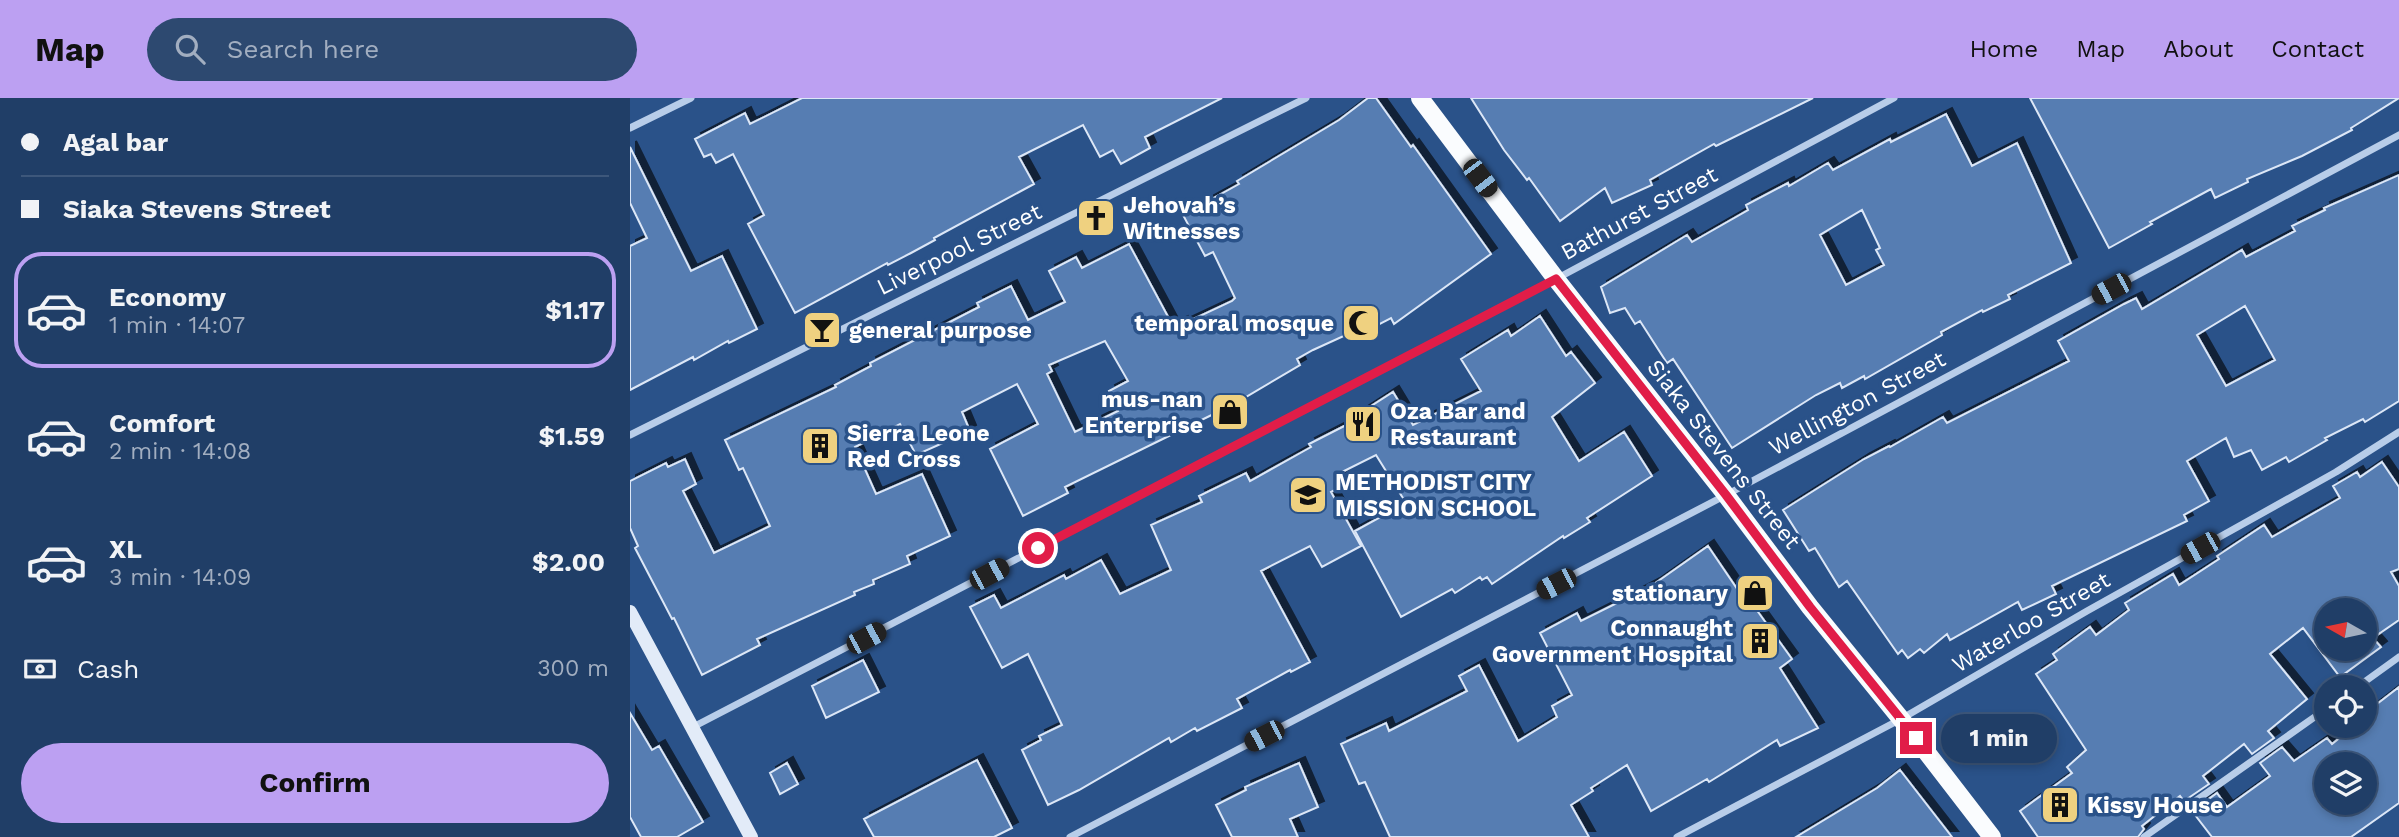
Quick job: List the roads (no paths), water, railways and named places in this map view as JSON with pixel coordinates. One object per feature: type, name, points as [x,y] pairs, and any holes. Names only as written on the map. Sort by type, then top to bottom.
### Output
[{"type":"main road","name":"Siaka Stevens Street","points":[[1420,98],[1556,279],[1726,495],[1810,607],[1993,837]]},
{"type":"main road","points":[[630,612],[751,837]]},
{"type":"street","points":[[630,128],[691,98]]},
{"type":"street","name":"Liverpool Street","points":[[630,435],[1306,98]]},
{"type":"street","name":"Bathurst Street","points":[[693,727],[1556,279],[1894,98]]},
{"type":"street","name":"Wellington Street","points":[[1070,837],[1726,495],[2399,135]]},
{"type":"street","name":"Waterloo Street","points":[[1677,837],[1901,719],[2336,472],[2399,432]]},
{"type":"street","points":[[2374,675],[2399,657]]},
{"type":"street","points":[[2144,837],[2314,717]]},
{"type":"place","name":"Jehovah’s Witnesses","points":[[1096,218]]},
{"type":"place","name":"temporal mosque","points":[[1361,323]]},
{"type":"place","name":"general purpose","points":[[822,330]]},
{"type":"place","name":"mus-nan Enterprise","points":[[1230,412]]},
{"type":"place","name":"Oza Bar and Restaurant","points":[[1363,424]]},
{"type":"place","name":"Sierra Leone Red Cross","points":[[820,446]]},
{"type":"place","name":"METHODIST CITY MISSION SCHOOL","points":[[1308,495]]},
{"type":"place","name":"stationary","points":[[1755,593]]},
{"type":"place","name":"Connaught Government Hospital","points":[[1760,641]]},
{"type":"place","name":"Kissy House","points":[[2060,805]]}]
